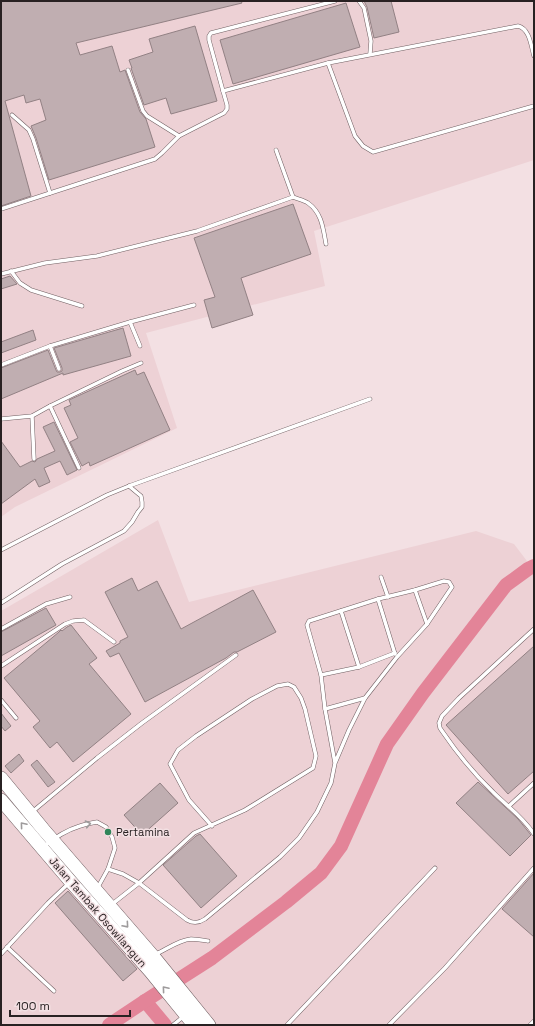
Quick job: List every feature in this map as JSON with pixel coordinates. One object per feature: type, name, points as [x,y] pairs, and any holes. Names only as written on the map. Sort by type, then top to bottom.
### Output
[{"type":"highway","points":[[1,778],[81,873],[91,895]]},
{"type":"highway","name":"Jalan Tambak Osowilangun","points":[[1,800],[71,882],[91,895],[153,963],[183,1011]]},
{"type":"highway","points":[[183,1011],[194,1025]]},
{"type":"highway","points":[[183,1011],[209,1025]]},
{"type":"lane","points":[[1,209],[155,158],[179,136],[224,113],[227,105],[209,40],[211,33],[335,1]]},
{"type":"lane","points":[[359,1],[364,8],[371,41],[370,54]]},
{"type":"lane","points":[[223,91],[328,63],[518,26],[523,27],[527,32],[534,56]]},
{"type":"lane","points":[[328,63],[355,136],[363,146],[372,152],[534,106]]},
{"type":"lane","points":[[128,70],[143,111],[147,116],[179,136]]},
{"type":"lane","points":[[12,115],[29,130],[33,138],[50,193]]},
{"type":"lane","points":[[276,150],[293,198]]},
{"type":"lane","points":[[1,274],[45,263],[97,256],[197,231],[293,198],[307,202],[318,213],[326,244]]},
{"type":"lane","points":[[12,271],[20,283],[31,290],[82,306]]},
{"type":"lane","points":[[1,365],[50,346],[194,305]]},
{"type":"lane","points":[[130,322],[140,346]]},
{"type":"lane","points":[[50,346],[59,369]]},
{"type":"lane","points":[[1,419],[32,416],[141,363]]},
{"type":"lane","points":[[1,550],[106,495],[370,399]]},
{"type":"lane","points":[[50,406],[79,468]]},
{"type":"lane","points":[[32,416],[34,459]]},
{"type":"lane","points":[[1,603],[62,564],[124,531],[142,507],[141,496],[129,486]]},
{"type":"lane","points":[[381,577],[388,597]]},
{"type":"lane","points":[[108,869],[123,874],[138,883],[187,920],[194,923],[201,922],[280,857],[299,838],[317,812],[331,783],[335,763],[365,698],[396,655],[428,624],[452,587],[449,582],[444,581],[378,599],[308,622],[307,625],[321,676],[335,763]]},
{"type":"lane","points":[[415,590],[428,624]]},
{"type":"lane","points":[[1,629],[46,604],[70,597]]},
{"type":"lane","points":[[378,599],[396,655]]},
{"type":"lane","points":[[341,611],[359,666]]},
{"type":"lane","points":[[1,666],[65,624],[73,621],[84,620],[114,642]]},
{"type":"lane","points":[[534,629],[459,698],[442,716],[439,723],[442,731],[462,757],[493,792],[509,806],[534,834]]},
{"type":"lane","points":[[30,813],[136,727],[236,655]]},
{"type":"lane","points":[[321,676],[396,655]]},
{"type":"lane","points":[[105,911],[194,833],[212,826],[245,810],[313,768],[316,756],[305,709],[301,698],[294,687],[288,684],[277,686],[252,699],[196,736],[178,750],[170,764],[189,800],[212,826]]},
{"type":"lane","points":[[326,709],[365,698]]},
{"type":"lane","points":[[1,700],[16,718]]},
{"type":"lane","points":[[509,806],[534,783]]},
{"type":"lane","points":[[41,848],[66,832],[80,826],[97,822],[106,827],[112,837],[115,848],[108,869],[91,895]]},
{"type":"lane","points":[[287,1025],[436,868]]},
{"type":"lane","points":[[389,1025],[445,968],[534,868]]},
{"type":"lane","points":[[1,954],[48,903],[81,873]]},
{"type":"lane","points":[[153,963],[176,944],[193,939],[208,941]]},
{"type":"lane","points":[[7,947],[54,991]]},
{"type":"lane","points":[[173,1025],[183,1011]]},
{"type":"lane","points":[[530,1025],[534,1020]]},
{"type":"shaded area","points":[[1,1],[534,1],[534,160],[314,231],[325,286],[146,333],[177,428],[15,507],[1,517]]},
{"type":"shaded area","points":[[158,520],[189,602],[476,531],[514,544],[530,565],[534,564],[534,1025],[1,1025],[1,611]]},
{"type":"building","points":[[1,1],[241,1],[242,3],[76,43],[80,55],[112,46],[120,72],[125,70],[140,112],[146,119],[155,147],[49,180],[31,126],[46,120],[40,99],[26,103],[24,95],[5,101],[31,196],[1,206]]},
{"type":"building","points":[[364,1],[391,1],[399,32],[374,38],[367,7]]},
{"type":"building","points":[[346,3],[360,47],[233,84],[220,40]]},
{"type":"building","points":[[195,26],[217,101],[171,114],[166,98],[144,105],[129,60],[153,52],[149,39]]},
{"type":"building","points":[[293,204],[311,254],[241,278],[253,315],[212,328],[204,300],[215,297],[194,238]]},
{"type":"building","points":[[10,276],[17,284],[1,289],[1,279]]},
{"type":"building","points":[[123,328],[131,356],[63,375],[63,373],[1,399],[1,368],[48,350],[57,372],[60,372],[62,371],[62,368],[54,348]]},
{"type":"building","points":[[33,330],[36,340],[1,353],[1,342]]},
{"type":"building","points":[[135,370],[137,375],[144,372],[170,430],[90,466],[89,462],[82,466],[70,442],[78,438],[64,408],[71,405],[69,400]]},
{"type":"building","points":[[54,422],[77,470],[67,475],[60,461],[44,468],[50,482],[39,487],[35,479],[1,504],[1,441],[20,467],[32,461],[35,462],[37,459],[55,451],[43,427]]},
{"type":"building","points":[[132,578],[138,591],[157,581],[181,629],[253,590],[276,632],[237,652],[234,652],[226,658],[145,702],[119,653],[110,657],[106,651],[128,637],[105,592]]},
{"type":"building","points":[[46,608],[56,625],[1,656],[1,632]]},
{"type":"building","points":[[71,625],[97,658],[89,664],[131,714],[73,762],[57,742],[50,748],[33,727],[40,721],[4,678],[61,630],[62,631]]},
{"type":"building","points":[[534,646],[534,771],[508,794],[446,725]]},
{"type":"building","points":[[1,713],[11,726],[5,731],[1,726]]},
{"type":"building","points":[[19,754],[24,761],[11,773],[5,766]]},
{"type":"building","points":[[37,760],[55,782],[48,787],[31,765]]},
{"type":"building","points":[[478,782],[518,819],[531,835],[510,856],[456,803]]},
{"type":"building","points":[[160,783],[178,803],[142,835],[124,815]]},
{"type":"building","points":[[200,834],[237,876],[201,908],[163,865]]},
{"type":"building","points":[[534,873],[534,937],[502,909]]},
{"type":"building","points":[[68,891],[137,969],[123,981],[55,903]]},
{"type":"waterway","points":[[109,1025],[212,958],[286,902],[321,873],[341,846],[387,744],[423,693],[506,585],[534,566]]},
{"type":"waterway","points":[[145,1001],[165,1025]]},
{"type":"place","name":"Pertamina","points":[[108,832]]}]
